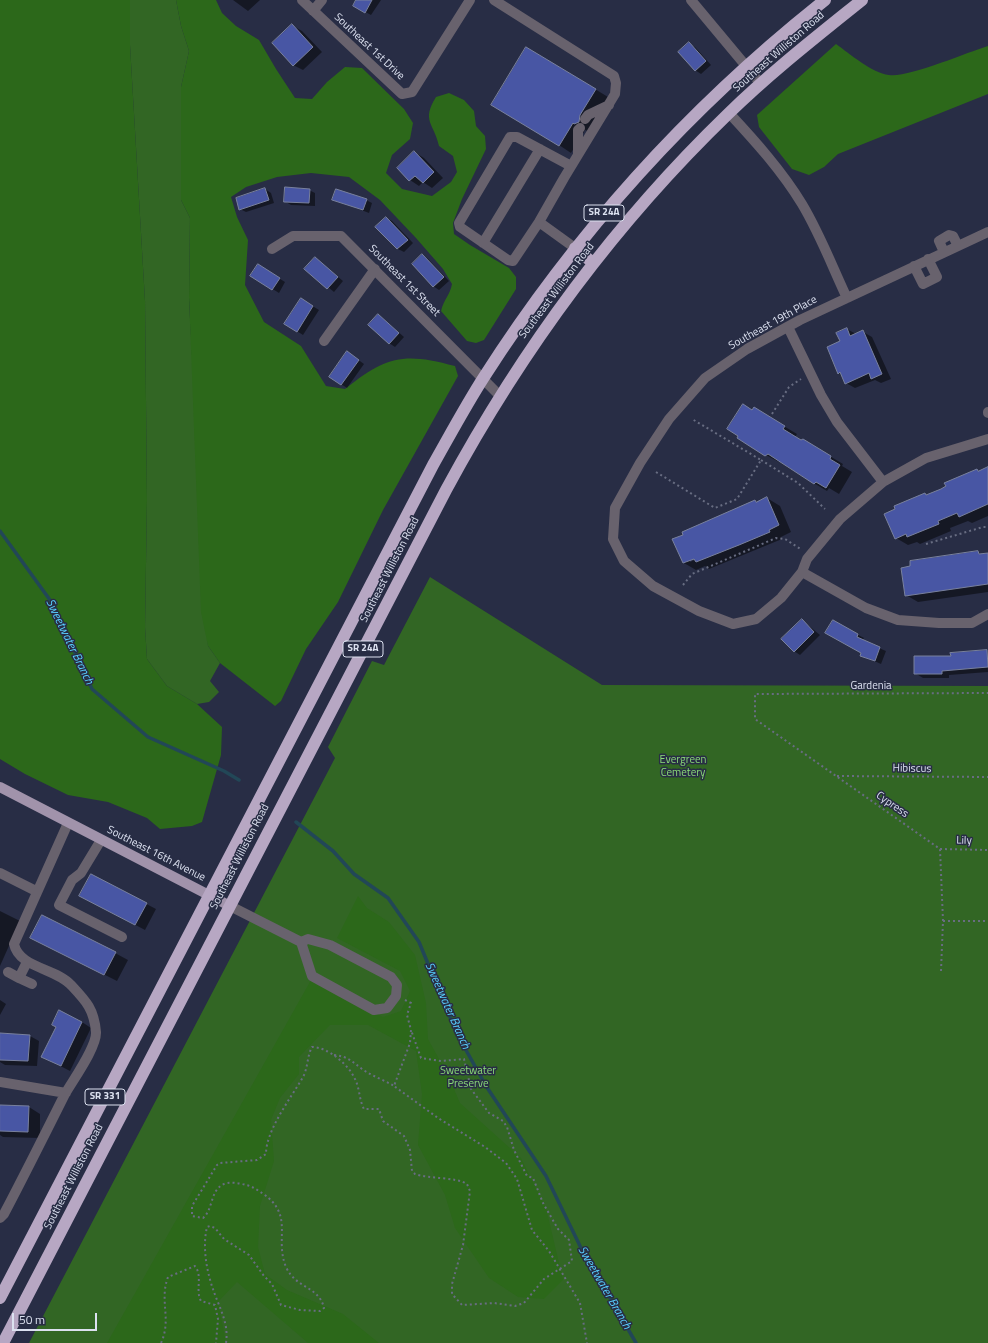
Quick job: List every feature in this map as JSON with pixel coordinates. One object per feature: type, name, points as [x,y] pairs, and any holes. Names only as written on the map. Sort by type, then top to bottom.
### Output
[{"type":"highway","name":"Southeast Williston Road","points":[[0,1298],[433,465],[483,378],[575,248],[642,170],[708,102],[746,66],[825,0]]},
{"type":"highway","name":"Southeast Williston Road","points":[[3,1343],[446,490],[500,396],[545,328],[593,263],[626,222],[660,184],[729,113],[761,84],[862,0]]},
{"type":"highway","points":[[575,248],[593,263]]},
{"type":"main road","name":"Southeast 16th Avenue","points":[[0,787],[230,906]]},
{"type":"street","name":"Southeast 1st Drive","points":[[302,0],[402,94],[412,92],[470,0]]},
{"type":"street","points":[[313,11],[322,0]]},
{"type":"street","points":[[494,0],[614,76],[616,82],[616,94],[578,154],[539,222],[513,261],[508,260],[460,227],[459,223],[510,137],[517,137],[571,166]]},
{"type":"street","points":[[691,0],[761,84]]},
{"type":"street","points":[[578,154],[578,130],[588,115],[608,105]]},
{"type":"street","points":[[729,113],[757,142],[801,203],[820,239],[847,298]]},
{"type":"street","points":[[483,243],[540,150]]},
{"type":"street","points":[[539,222],[575,248]]},
{"type":"street","name":"Southeast 19th Place","points":[[988,232],[928,259],[747,348],[705,378],[669,419],[640,463],[615,508],[613,539],[624,561],[653,586],[698,611],[733,624],[756,618],[781,598],[802,572],[807,559],[840,519],[884,482],[926,458],[988,439]]},
{"type":"street","name":"Southeast 1st Street","points":[[272,250],[293,236],[341,236],[500,396]]},
{"type":"street","points":[[914,266],[923,284],[937,277],[928,259]]},
{"type":"street","points":[[324,341],[375,270]]},
{"type":"street","points":[[788,327],[825,402],[837,422],[884,482]]},
{"type":"street","points":[[802,572],[866,608],[898,620],[939,623],[972,623],[988,614]]},
{"type":"street","points":[[0,1218],[4,1214],[66,1093],[88,1057],[97,1033],[90,1005],[69,982],[39,966],[26,962],[16,953],[14,944],[36,891],[68,823]]},
{"type":"street","points":[[101,840],[81,873],[72,880],[59,904],[122,937]]},
{"type":"street","points":[[0,873],[36,891]]},
{"type":"street","name":"Southeast 16th Avenue","points":[[230,906],[302,942]]},
{"type":"street","points":[[308,939],[330,946],[391,977],[397,985],[396,996],[387,1008],[374,1010],[312,976],[302,942],[308,939]]},
{"type":"street","points":[[19,978],[26,962]]},
{"type":"street","points":[[8,972],[32,984]]},
{"type":"street","points":[[0,1082],[66,1093]]},
{"type":"path","points":[[772,414],[788,387],[796,382]]},
{"type":"path","points":[[692,419],[798,483],[825,508]]},
{"type":"path","points":[[656,472],[715,508],[737,499],[760,460]]},
{"type":"path","points":[[926,544],[983,527],[988,527]]},
{"type":"path","points":[[683,585],[692,574],[776,538],[785,538],[805,552]]},
{"type":"path","name":"Gardenia","points":[[755,694],[988,693]]},
{"type":"path","name":"Cypress","points":[[755,694],[755,719],[940,849]]},
{"type":"path","name":"Hibiscus","points":[[836,776],[988,777]]},
{"type":"path","points":[[940,849],[943,921],[941,971]]},
{"type":"path","name":"Lily","points":[[940,849],[988,850]]},
{"type":"path","points":[[943,921],[988,921]]},
{"type":"path","points":[[226,1343],[226,1325],[207,1272],[207,1227],[215,1228],[224,1239],[249,1255],[264,1276],[272,1284],[281,1305],[300,1310],[320,1311],[324,1308],[323,1301],[316,1292],[307,1288],[291,1277],[283,1260],[282,1222],[272,1200],[249,1185],[226,1183],[221,1185],[217,1190],[209,1212],[203,1218],[192,1216],[192,1206],[217,1165],[220,1163],[258,1160],[266,1154],[267,1142],[275,1124],[304,1076],[308,1053],[312,1047],[319,1047],[334,1055],[355,1079],[364,1109],[379,1109],[383,1121],[404,1136],[410,1150],[412,1171],[415,1174],[447,1180],[456,1180],[467,1184],[470,1192],[465,1229],[452,1284],[452,1294],[462,1305],[494,1303],[515,1306],[528,1300],[544,1279],[572,1262],[569,1240],[558,1229],[543,1203],[533,1178],[527,1176],[514,1150],[508,1127],[503,1121],[489,1113],[471,1089],[464,1059],[441,1061],[421,1058],[407,1015],[411,1003],[396,996]]},
{"type":"path","points":[[394,1086],[410,1043],[411,1030]]},
{"type":"path","points":[[334,1055],[344,1056],[362,1069],[394,1086],[438,1118],[485,1147],[506,1163],[517,1179],[532,1230],[549,1251],[580,1303],[586,1343]]},
{"type":"path","points":[[161,1343],[167,1327],[163,1292],[168,1277],[195,1266],[198,1273],[198,1296],[201,1301],[215,1305],[218,1310],[216,1343]]},
{"type":"green space","points":[[0,0],[130,0],[130,45],[145,301],[147,500],[145,627],[147,659],[167,686],[197,704],[222,727],[221,755],[202,822],[192,826],[160,829],[147,818],[108,802],[68,795],[25,774],[0,759]]},
{"type":"green space","points":[[130,0],[176,0],[181,26],[189,51],[181,87],[181,200],[190,218],[189,301],[208,646],[220,663],[210,681],[219,692],[209,702],[197,704],[167,686],[147,659],[145,627],[147,500],[145,301],[130,45]]},
{"type":"green space","points":[[176,0],[216,0],[222,13],[236,26],[259,40],[295,98],[312,99],[327,82],[345,67],[362,68],[404,109],[413,123],[410,139],[392,155],[386,173],[402,189],[432,196],[451,182],[457,172],[453,156],[439,146],[430,122],[429,112],[436,97],[449,93],[464,100],[474,111],[476,126],[485,136],[486,149],[462,199],[453,223],[454,234],[509,268],[516,277],[516,289],[484,340],[476,343],[467,341],[441,311],[452,284],[443,269],[380,200],[349,177],[311,173],[277,177],[246,187],[231,197],[237,217],[248,240],[245,285],[264,322],[301,346],[326,386],[345,389],[359,378],[384,364],[409,358],[422,359],[455,366],[458,376],[383,510],[338,602],[306,649],[281,701],[275,706],[220,663],[208,646],[201,612],[189,297],[190,218],[181,200],[181,87],[189,51],[181,26]]},
{"type":"green space","points":[[836,44],[868,67],[882,74],[889,75],[898,75],[923,69],[988,46],[988,94],[838,154],[824,167],[809,175],[792,169],[759,127],[757,115]]},
{"type":"green space","name":"Sweetwater Preserve","points":[[430,577],[602,685],[988,686],[988,1343],[29,1343],[335,758],[328,747],[372,661],[384,665]]},
{"type":"green space","points":[[358,896],[367,908],[389,922],[415,955],[426,1003],[428,1039],[448,1075],[460,1103],[521,1158],[546,1208],[563,1280],[544,1299],[518,1297],[489,1278],[455,1228],[445,1195],[418,1145],[422,1094],[416,1051],[368,1025],[330,1025],[299,1057],[299,1074],[280,1098],[271,1120],[274,1161],[260,1206],[258,1247],[265,1274],[287,1290],[343,1314],[379,1343],[308,1343],[237,1282],[218,1302],[226,1343],[107,1343],[311,980],[383,1017],[401,1011],[410,991],[400,971],[337,938]]},
{"type":"building","points":[[356,0],[372,0],[365,13],[353,6]]},
{"type":"building","points":[[292,24],[313,47],[293,66],[272,43]]},
{"type":"building","points":[[689,42],[706,61],[695,71],[678,52]]},
{"type":"building","points":[[526,47],[596,89],[580,115],[579,122],[573,123],[559,146],[491,105]]},
{"type":"building","points":[[414,151],[434,172],[423,183],[415,176],[409,181],[397,168]]},
{"type":"building","points":[[285,187],[310,189],[309,203],[284,202]]},
{"type":"building","points":[[265,188],[269,200],[239,210],[236,198]]},
{"type":"building","points":[[336,189],[367,199],[363,210],[332,200]]},
{"type":"building","points":[[386,217],[408,240],[397,249],[375,227]]},
{"type":"building","points":[[422,254],[444,277],[433,287],[412,264]]},
{"type":"building","points":[[315,257],[338,277],[327,289],[304,269]]},
{"type":"building","points":[[258,264],[280,278],[272,290],[250,276]]},
{"type":"building","points":[[301,298],[313,306],[297,332],[284,324]]},
{"type":"building","points":[[378,314],[399,333],[389,344],[368,325]]},
{"type":"building","points":[[847,328],[850,336],[863,330],[882,374],[871,379],[869,373],[845,384],[840,372],[838,374],[827,347],[840,341],[836,333]]},
{"type":"building","points":[[347,351],[359,360],[341,385],[329,377]]},
{"type":"building","points":[[743,404],[752,410],[754,407],[785,426],[783,429],[831,456],[830,459],[840,465],[826,488],[816,482],[814,484],[768,454],[765,456],[737,438],[738,436],[727,429]]},
{"type":"building","points":[[988,467],[988,504],[959,517],[957,513],[938,521],[939,524],[907,537],[906,534],[895,539],[884,514],[895,509],[894,506],[925,493],[926,495],[941,489],[946,486],[944,483],[977,469],[978,471]]},
{"type":"building","points":[[767,497],[779,525],[769,530],[770,532],[739,545],[696,562],[694,559],[683,563],[672,539],[683,535],[682,532],[755,500],[756,502]]},
{"type":"building","points":[[978,551],[979,554],[988,553],[988,584],[905,596],[901,568],[910,566],[910,561]]},
{"type":"building","points":[[802,619],[814,632],[794,652],[781,639]]},
{"type":"building","points":[[833,620],[858,634],[857,637],[880,647],[875,661],[860,656],[861,653],[825,633]]},
{"type":"building","points":[[987,650],[988,667],[942,671],[942,674],[914,674],[914,656],[951,656],[950,653]]},
{"type":"building","points":[[91,874],[147,903],[135,925],[79,896]]},
{"type":"building","points":[[42,915],[116,952],[104,975],[30,938]]},
{"type":"building","points":[[59,1010],[82,1022],[61,1066],[41,1057],[56,1027],[52,1025]]},
{"type":"building","points":[[0,1033],[30,1035],[28,1061],[0,1060]]},
{"type":"building","points":[[0,1105],[29,1106],[28,1132],[0,1131]]},
{"type":"waterway","name":"Sweetwater Branch","points":[[0,531],[50,600],[92,689],[148,737],[224,771],[239,780]]},
{"type":"waterway","name":"Sweetwater Branch","points":[[296,822],[333,851],[354,874],[388,898],[419,942],[457,1034],[486,1086],[546,1176],[581,1248],[636,1343]]},
{"type":"park label","name":"Evergreen Cemetery","points":[[683,766]]}]
